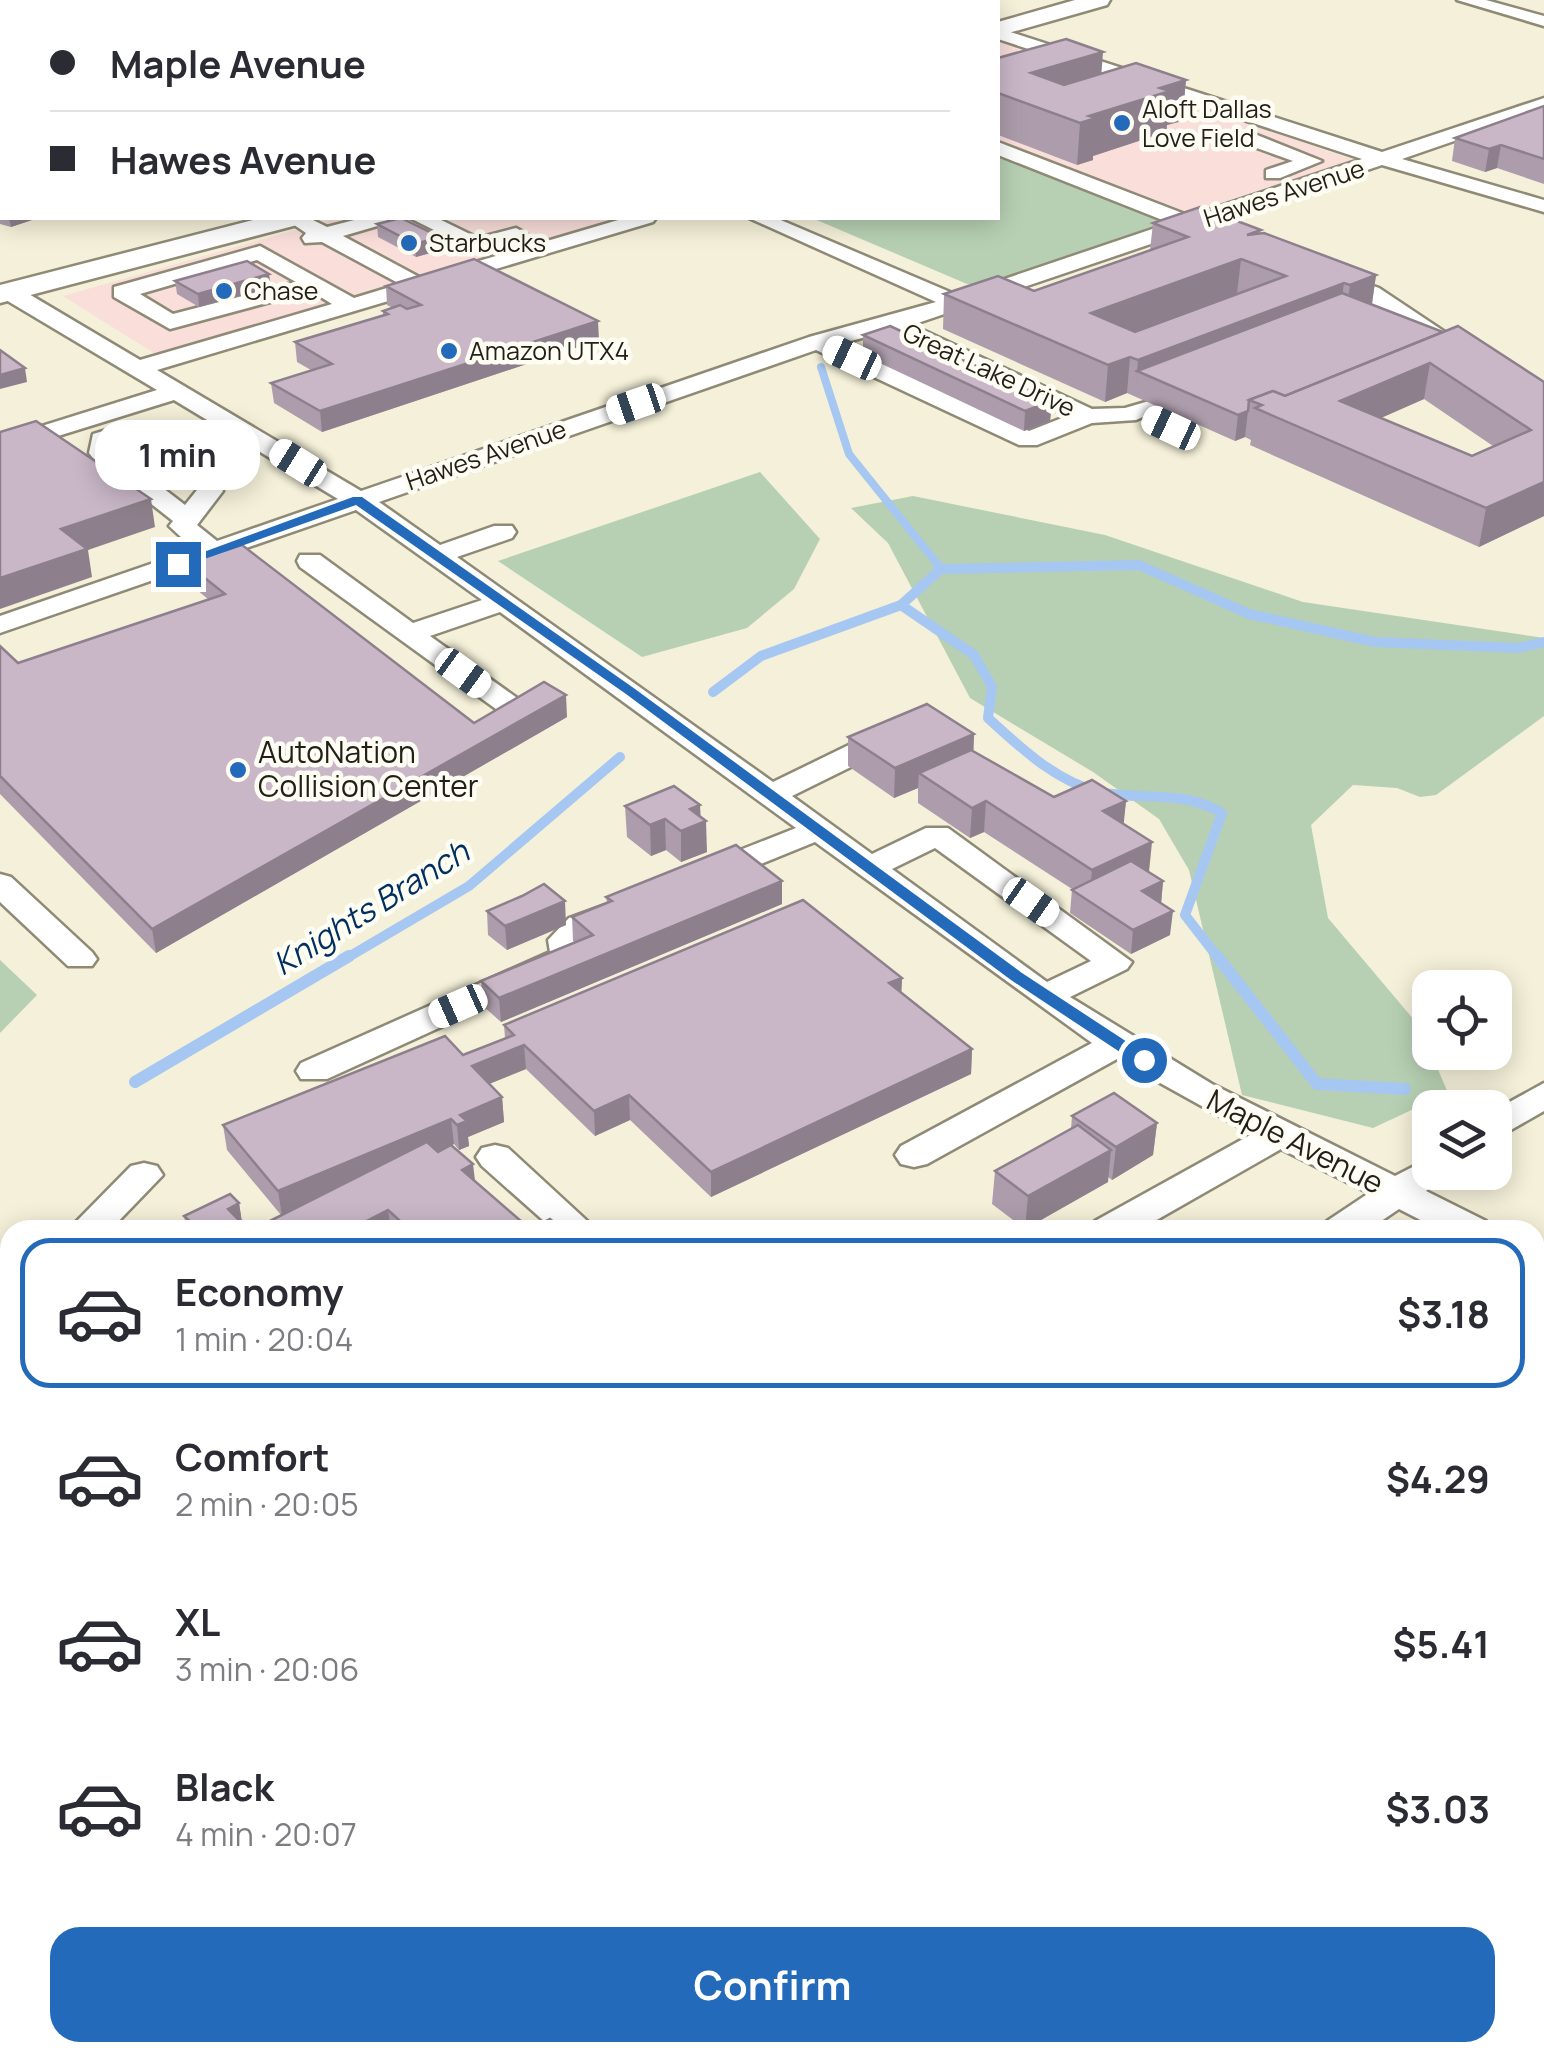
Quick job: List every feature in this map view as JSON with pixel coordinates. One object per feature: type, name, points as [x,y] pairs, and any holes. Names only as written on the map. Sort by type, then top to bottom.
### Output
[{"type":"main road","points":[[1000,13],[1045,0]]},
{"type":"main road","points":[[1000,30],[1099,0]]},
{"type":"main road","points":[[2,287],[213,220]]},
{"type":"main road","points":[[2,287],[284,220]]},
{"type":"street","points":[[1466,0],[1493,3],[1544,21]]},
{"type":"street","points":[[1000,32],[1462,185],[1544,206]]},
{"type":"street","points":[[1027,64],[1203,120],[1312,161],[1161,212]]},
{"type":"street","name":"Hawes Avenue","points":[[0,625],[817,342],[892,324],[1544,104]]},
{"type":"street","points":[[1203,120],[1232,109]]},
{"type":"street","points":[[1000,149],[1225,238]]},
{"type":"street","points":[[296,220],[408,280],[639,220]]},
{"type":"street","points":[[314,284],[182,322],[160,318],[122,292],[377,220]]},
{"type":"street","points":[[0,447],[162,381],[360,313],[447,259],[454,248],[400,220]]},
{"type":"street","points":[[425,220],[476,246],[565,220]]},
{"type":"street","points":[[444,229],[474,220]]},
{"type":"street","points":[[576,220],[601,231]]},
{"type":"street","points":[[765,220],[955,302]]},
{"type":"street","points":[[260,252],[360,313]]},
{"type":"street","points":[[1298,266],[1371,294],[1467,354]]},
{"type":"street","name":"Maple Avenue","points":[[2,287],[358,500],[1117,1044],[1279,1134],[1451,1220]]},
{"type":"street","name":"Great Lake Drive","points":[[892,324],[1088,416]]},
{"type":"street","points":[[1409,345],[1437,334]]},
{"type":"street","name":"Great Lake Drive","points":[[817,342],[1028,440],[1088,416]]},
{"type":"street","points":[[1088,416],[1146,409],[1171,428]]},
{"type":"street","points":[[188,520],[182,526],[215,552]]},
{"type":"street","points":[[437,554],[503,532]]},
{"type":"street","points":[[310,561],[517,712]]},
{"type":"street","points":[[409,634],[502,602]]},
{"type":"street","points":[[770,795],[862,750]]},
{"type":"street","points":[[679,886],[818,830]]},
{"type":"street","points":[[869,868],[937,835],[1115,962],[1045,996]]},
{"type":"street","points":[[0,884],[80,959]]},
{"type":"street","points":[[314,1071],[567,957],[566,940],[581,925],[646,899]]},
{"type":"street","points":[[914,1155],[1117,1044]]},
{"type":"street","points":[[1512,1116],[1544,1094]]},
{"type":"street","points":[[1127,1220],[1279,1134]]},
{"type":"street","points":[[495,1157],[567,1220]]},
{"type":"street","points":[[98,1220],[144,1176]]},
{"type":"street","points":[[1357,1220],[1412,1182]]},
{"type":"shaded area","points":[[1000,41],[1357,161],[1198,216],[1186,215],[1000,143]]},
{"type":"shaded area","points":[[331,220],[623,220],[160,357],[63,296]]},
{"type":"green space","points":[[1000,156],[1162,219],[1160,227],[990,285],[967,284],[817,220],[1000,220]]},
{"type":"green space","points":[[760,472],[820,539],[794,589],[747,628],[642,657],[498,561]]},
{"type":"green space","points":[[913,496],[1105,535],[1303,602],[1544,638],[1544,716],[1436,795],[1420,797],[1397,788],[1353,785],[1311,825],[1328,918],[1412,1018],[1412,1070],[1438,1070],[1447,1090],[1412,1090],[1412,1110],[1373,1128],[1242,1095],[1189,870],[1159,819],[1093,772],[970,698],[888,543],[851,508]]},
{"type":"green space","points":[[0,960],[37,995],[0,1033]]},
{"type":"building","points":[[1066,39],[1103,52],[1031,73],[1064,85],[1136,63],[1186,80],[1160,88],[1170,91],[1089,116],[1096,118],[1080,123],[1000,94],[1000,57]]},
{"type":"building","points":[[1544,106],[1544,159],[1501,145],[1489,149],[1455,138]]},
{"type":"building","points":[[1200,207],[1261,230],[1247,235],[1264,233],[1376,275],[1350,285],[1344,283],[1138,360],[1130,357],[1108,365],[944,294],[998,276],[1034,291],[1188,237],[1153,223]],"holes":[[[1241,259],[1286,276],[1135,332],[1091,313]]]},
{"type":"building","points":[[405,220],[440,237],[415,244],[377,224]]},
{"type":"building","name":"Amazon UTX4","points":[[474,259],[598,321],[320,411],[271,383],[332,364],[295,342],[388,314],[383,311],[400,305],[407,309],[421,305],[386,286]]},
{"type":"building","points":[[247,261],[269,274],[198,294],[175,281]]},
{"type":"building","points":[[1342,293],[1443,332],[1285,396],[1273,391],[1249,400],[1248,411],[1238,415],[1137,371]]},
{"type":"building","points":[[890,326],[1052,401],[1025,411],[863,335]]},
{"type":"building","points":[[1458,326],[1544,382],[1544,482],[1486,508],[1255,408],[1262,405],[1249,400],[1273,391],[1285,396]],"holes":[[[1430,363],[1531,430],[1472,456],[1340,401]]]},
{"type":"building","points":[[0,350],[25,368],[0,375]]},
{"type":"building","points":[[36,421],[151,499],[61,529],[87,549],[0,578],[0,432]]},
{"type":"building","name":"AutoNation Collision Center","points":[[242,545],[474,723],[544,682],[566,695],[152,929],[0,776],[0,646],[18,663],[225,594],[186,563]]},
{"type":"building","points":[[927,704],[974,734],[895,768],[848,737]]},
{"type":"building","points":[[971,750],[1054,797],[1092,780],[1126,801],[1103,811],[1152,842],[1092,870],[986,801],[972,808],[919,773]]},
{"type":"building","points":[[674,786],[700,805],[690,809],[706,821],[681,831],[665,819],[650,825],[625,806]]},
{"type":"building","points":[[736,845],[782,881],[499,998],[481,981],[593,935],[572,917],[612,901],[606,897]]},
{"type":"building","points":[[1131,861],[1163,881],[1142,891],[1173,911],[1133,930],[1072,890]]},
{"type":"building","points":[[544,884],[565,901],[505,926],[487,911],[522,896]]},
{"type":"building","points":[[803,900],[902,978],[889,983],[972,1049],[711,1172],[629,1095],[594,1111],[524,1045],[472,1066],[502,1097],[460,1115],[467,1121],[457,1125],[451,1119],[278,1191],[223,1125],[445,1036],[463,1055],[514,1035],[504,1025]]},
{"type":"building","points":[[1114,1093],[1157,1123],[1116,1147],[1072,1116]]},
{"type":"building","points":[[1078,1125],[1111,1150],[1028,1196],[995,1171]]},
{"type":"building","points":[[427,1142],[438,1152],[451,1145],[473,1164],[462,1170],[520,1220],[399,1220],[388,1210],[368,1220],[272,1220]]},
{"type":"building","points":[[230,1194],[239,1203],[228,1209],[239,1220],[188,1220],[184,1216]]},
{"type":"waterway","name":"Knights Branch","points":[[821,367],[849,454],[939,566]]},
{"type":"waterway","name":"Knights Branch","points":[[937,564],[941,569]]},
{"type":"waterway","points":[[1082,566],[1090,566]]},
{"type":"waterway","points":[[941,569],[1090,566]]},
{"type":"waterway","points":[[1090,566],[1141,566]]},
{"type":"waterway","points":[[1090,566],[1141,566]]},
{"type":"waterway","points":[[1141,566],[1249,614],[1375,642],[1518,648],[1544,642]]},
{"type":"waterway","name":"Knights Branch","points":[[901,605],[941,569]]},
{"type":"waterway","name":"Knights Branch","points":[[713,692],[761,656],[901,605]]},
{"type":"waterway","points":[[901,605],[974,655],[992,687],[988,718],[1053,771],[1099,792],[1177,798],[1222,813],[1185,915],[1219,959]]},
{"type":"waterway","name":"Knights Branch","points":[[345,959],[469,886],[620,757]]},
{"type":"waterway","name":"Knights Branch","points":[[135,1082],[349,956]]},
{"type":"waterway","points":[[1217,956],[1317,1084],[1405,1089]]},
{"type":"place","name":"Aloft Dallas Love Field","points":[[1122,123]]},
{"type":"place","name":"Starbucks","points":[[409,243]]},
{"type":"place","name":"Chase","points":[[224,291]]},
{"type":"place","name":"Amazon UTX4","points":[[449,351]]},
{"type":"place","name":"AutoNation Collision Center","points":[[238,770]]},
{"type":"route","points":[[178,564],[358,500],[630,692],[1017,977],[1144,1060]]}]
